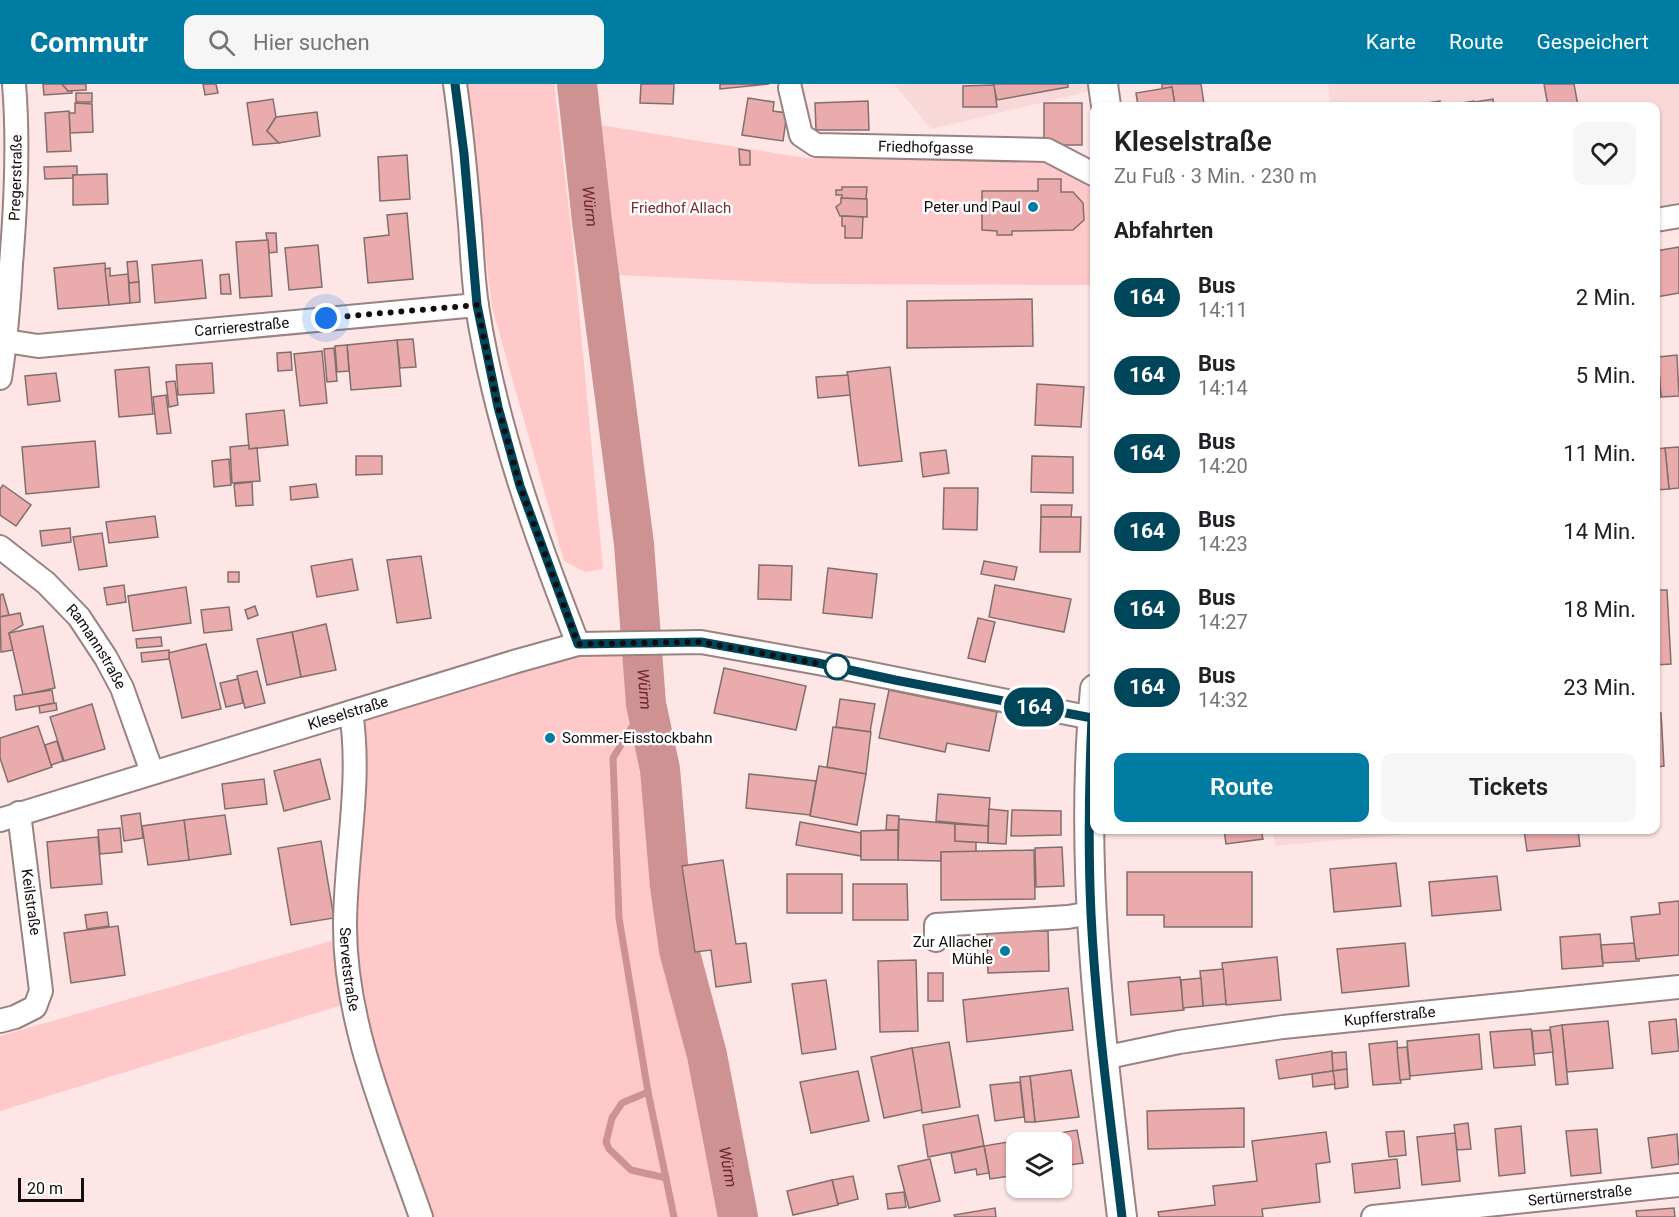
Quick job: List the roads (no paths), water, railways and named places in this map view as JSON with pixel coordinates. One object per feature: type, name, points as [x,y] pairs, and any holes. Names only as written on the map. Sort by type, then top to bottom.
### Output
[{"type":"main road","points":[[1103,84],[1105,102]]},
{"type":"main road","points":[[1090,775],[1091,913],[1102,1058],[1122,1217]]},
{"type":"street","name":"Pregerstraße","points":[[0,378],[6,341],[15,214],[14,84]]},
{"type":"street","points":[[455,84],[464,154],[477,305],[498,407],[520,486],[578,644]]},
{"type":"street","name":"Friedhofgasse","points":[[790,88],[801,135],[816,146],[1047,150],[1090,172]]},
{"type":"street","points":[[1660,219],[1679,216]]},
{"type":"street","name":"Carrierestraße","points":[[6,341],[38,346],[477,305]]},
{"type":"street","name":"Ramannstraße","points":[[0,547],[46,583],[79,617],[106,658],[122,688],[152,772]]},
{"type":"street","name":"Kleselstraße","points":[[10,817],[578,644],[701,642],[1090,718]]},
{"type":"street","name":"Servetstraße","points":[[351,712],[353,803],[345,927],[349,990],[361,1042],[421,1217]]},
{"type":"street","name":"Keilstraße","points":[[0,1022],[35,1007],[41,992],[10,817]]},
{"type":"street","points":[[936,940],[936,925],[1068,917],[1091,913]]},
{"type":"street","name":"Kupfferstraße","points":[[1102,1058],[1179,1042],[1283,1027],[1679,987]]},
{"type":"street","name":"Sertürnerstraße","points":[[1373,1217],[1679,1185]]},
{"type":"waterway","name":"Würm","points":[[577,84],[592,221],[634,544],[646,704],[660,769],[670,886],[679,950],[707,1055],[738,1217]]},
{"type":"waterway","points":[[646,704],[613,758],[619,918],[648,1092],[674,1217]]},
{"type":"waterway","points":[[648,1092],[622,1103],[612,1118],[606,1142],[609,1149],[631,1170],[666,1178]]},
{"type":"place","name":"Peter und Paul","points":[[1033,207]]},
{"type":"place","name":"Sommer-Eisstockbahn","points":[[550,738]]},
{"type":"place","name":"Zur Allacher Mühle","points":[[1005,951]]},
{"type":"park label","name":"Friedhof Allach","points":[[681,208]]}]
